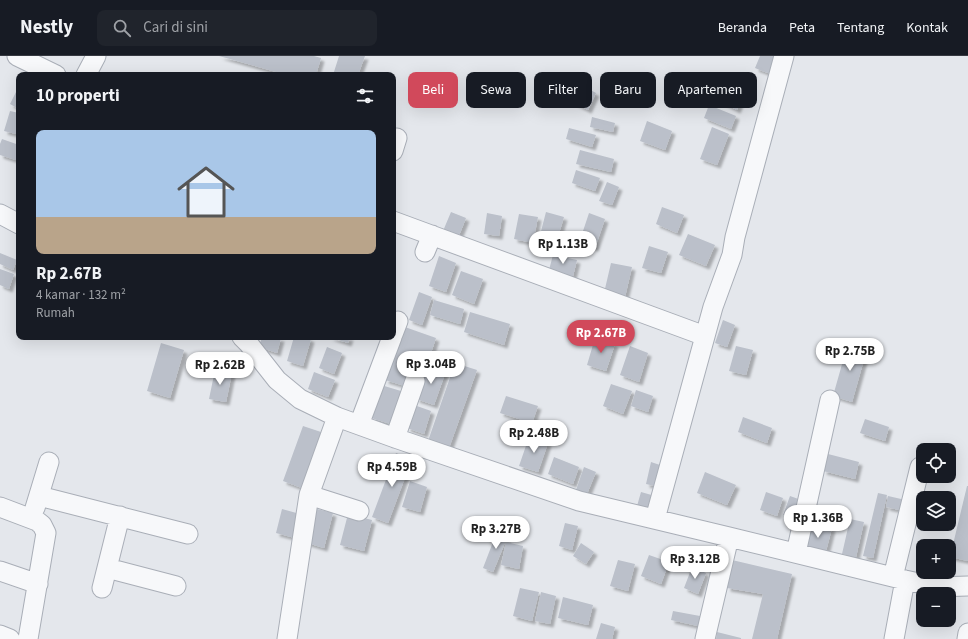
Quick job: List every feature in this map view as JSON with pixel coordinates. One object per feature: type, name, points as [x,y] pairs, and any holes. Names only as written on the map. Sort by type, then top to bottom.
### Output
[{"type":"street","points":[[17,56],[50,72]]},
{"type":"street","points":[[88,72],[96,56]]},
{"type":"street","points":[[655,519],[713,308],[732,255],[735,237],[784,56]]},
{"type":"street","points":[[0,214],[16,222]]},
{"type":"street","points":[[396,222],[705,336]]},
{"type":"street","points":[[425,252],[432,235]]},
{"type":"street","points":[[246,340],[277,380],[300,399],[337,417],[579,501],[729,536],[899,579],[937,587],[968,586]]},
{"type":"street","points":[[359,425],[391,340]]},
{"type":"street","points":[[395,438],[415,381]]},
{"type":"street","points":[[796,553],[830,400]]},
{"type":"street","points":[[287,639],[309,495],[337,417]]},
{"type":"street","points":[[32,519],[49,462]]},
{"type":"street","points":[[894,639],[899,579],[917,483]]},
{"type":"street","points":[[309,495],[359,511]]},
{"type":"street","points":[[39,496],[188,534]]},
{"type":"street","points":[[0,507],[32,519],[42,525],[46,533],[28,639]]},
{"type":"street","points":[[102,588],[120,516]]},
{"type":"street","points":[[705,639],[729,536]]},
{"type":"street","points":[[107,568],[176,586]]},
{"type":"street","points":[[0,571],[38,584]]},
{"type":"street","points":[[967,639],[968,633]]},
{"type":"street","points":[[0,635],[10,639]]},
{"type":"building","points":[[219,56],[314,56],[321,58],[317,72],[276,72]]},
{"type":"building","points":[[339,56],[365,56],[359,72],[334,72]]},
{"type":"building","points":[[760,56],[780,56],[773,75],[755,68]]},
{"type":"building","points":[[592,91],[596,93],[592,102]]},
{"type":"building","points":[[16,92],[16,107],[10,104]]},
{"type":"building","points":[[708,108],[716,108],[736,116],[731,129],[704,118]]},
{"type":"building","points":[[10,111],[16,112],[16,134],[4,131]]},
{"type":"building","points":[[592,117],[615,123],[613,132],[590,127]]},
{"type":"building","points":[[647,121],[672,131],[665,150],[640,141]]},
{"type":"building","points":[[712,127],[729,134],[717,165],[700,159]]},
{"type":"building","points":[[569,128],[596,135],[592,147],[566,139]]},
{"type":"building","points":[[2,139],[16,144],[16,160],[0,155],[0,144]]},
{"type":"building","points":[[580,150],[614,159],[611,172],[576,164]]},
{"type":"building","points":[[576,170],[600,178],[595,191],[572,183]]},
{"type":"building","points":[[607,182],[619,187],[612,205],[599,201]]},
{"type":"building","points":[[662,207],[684,215],[677,233],[656,224]]},
{"type":"building","points":[[451,212],[466,218],[458,238],[443,231]]},
{"type":"building","points":[[546,212],[564,217],[557,240],[540,235]]},
{"type":"building","points":[[487,213],[502,216],[499,236],[484,234]]},
{"type":"building","points":[[589,213],[605,219],[595,248],[579,243]]},
{"type":"building","points":[[519,214],[538,217],[533,243],[514,239]]},
{"type":"building","points":[[688,234],[715,245],[706,266],[679,255]]},
{"type":"building","points":[[649,246],[668,252],[661,273],[642,268]]},
{"type":"building","points":[[0,253],[16,260],[13,270],[0,264]]},
{"type":"building","points":[[553,255],[577,260],[573,276],[549,270]]},
{"type":"building","points":[[439,256],[456,263],[446,292],[429,286]]},
{"type":"building","points":[[611,263],[632,267],[625,297],[604,293]]},
{"type":"building","points":[[0,269],[14,274],[9,289],[0,285]]},
{"type":"building","points":[[461,271],[483,279],[474,304],[452,295]]},
{"type":"building","points":[[419,292],[432,297],[422,325],[409,320]]},
{"type":"building","points":[[434,300],[464,309],[460,324],[430,315]]},
{"type":"building","points":[[470,312],[510,324],[504,345],[464,332]]},
{"type":"building","points":[[723,320],[735,325],[727,347],[715,343]]},
{"type":"building","points":[[402,326],[436,338],[428,362],[414,357],[405,386],[385,380]]},
{"type":"building","points":[[595,338],[615,344],[606,371],[587,365]]},
{"type":"building","points":[[261,340],[280,340],[277,353],[259,347]]},
{"type":"building","points":[[293,340],[311,340],[303,366],[287,361]]},
{"type":"building","points":[[338,340],[349,340],[348,343]]},
{"type":"building","points":[[161,343],[184,350],[170,398],[147,391]]},
{"type":"building","points":[[848,343],[867,349],[852,402],[833,396]]},
{"type":"building","points":[[630,346],[648,353],[639,382],[620,375]]},
{"type":"building","points":[[736,346],[753,350],[746,375],[729,371]]},
{"type":"building","points":[[327,347],[342,353],[334,374],[319,368]]},
{"type":"building","points":[[455,363],[477,370],[449,448],[428,441]]},
{"type":"building","points":[[428,364],[446,371],[434,405],[416,399]]},
{"type":"building","points":[[215,370],[232,373],[226,402],[209,399]]},
{"type":"building","points":[[314,372],[335,380],[328,397],[308,389]]},
{"type":"building","points":[[611,384],[632,391],[623,414],[603,406]]},
{"type":"building","points":[[381,385],[401,391],[391,424],[371,418]]},
{"type":"building","points":[[636,390],[653,396],[648,412],[631,406]]},
{"type":"building","points":[[506,396],[538,406],[532,423],[500,413]]},
{"type":"building","points":[[414,405],[431,411],[424,434],[407,428]]},
{"type":"building","points":[[743,417],[772,428],[767,443],[738,432]]},
{"type":"building","points":[[865,419],[889,427],[885,441],[860,433]]},
{"type":"building","points":[[303,426],[321,432],[302,488],[283,481]]},
{"type":"building","points":[[529,437],[548,443],[538,472],[519,466]]},
{"type":"building","points":[[396,453],[412,459],[388,523],[372,517]]},
{"type":"building","points":[[828,454],[859,462],[855,479],[823,471]]},
{"type":"building","points":[[554,457],[579,467],[573,484],[548,474]]},
{"type":"building","points":[[651,462],[660,465],[655,486],[646,484]]},
{"type":"building","points":[[584,467],[596,472],[587,494],[576,490]]},
{"type":"building","points":[[705,472],[736,485],[727,505],[697,493]]},
{"type":"building","points":[[410,481],[427,487],[420,512],[402,507]]},
{"type":"building","points":[[968,486],[968,561],[956,558],[956,539],[954,539]]},
{"type":"building","points":[[641,492],[655,496],[648,517],[635,513]]},
{"type":"building","points":[[766,492],[783,498],[777,516],[760,510]]},
{"type":"building","points":[[878,493],[887,495],[873,558],[863,556]]},
{"type":"building","points":[[790,496],[804,501],[797,520],[783,515]]},
{"type":"building","points":[[888,496],[910,501],[908,512],[886,507]]},
{"type":"building","points":[[313,508],[333,513],[324,548],[304,542]]},
{"type":"building","points":[[282,509],[300,514],[295,538],[276,533]]},
{"type":"building","points":[[348,514],[372,520],[364,551],[340,545]]},
{"type":"building","points":[[850,519],[864,522],[856,557],[842,554]]},
{"type":"building","points":[[565,523],[578,526],[572,550],[559,546]]},
{"type":"building","points":[[810,523],[832,528],[825,555],[803,550]]},
{"type":"building","points":[[498,529],[509,533],[493,572],[483,568]]},
{"type":"building","points":[[506,542],[523,546],[519,569],[501,565]]},
{"type":"building","points":[[581,543],[594,552],[586,564],[573,556]]},
{"type":"building","points":[[649,555],[669,562],[661,584],[641,576]]},
{"type":"building","points":[[618,560],[635,564],[628,591],[610,586]]},
{"type":"building","points":[[732,560],[792,574],[777,639],[752,639],[763,594],[727,588]]},
{"type":"building","points":[[692,567],[706,573],[698,594],[684,588]]},
{"type":"building","points":[[520,588],[539,592],[532,621],[513,616]]},
{"type":"building","points":[[541,592],[556,596],[550,624],[535,621]]},
{"type":"building","points":[[563,597],[593,605],[588,625],[558,618]]},
{"type":"building","points":[[673,611],[700,616],[698,626],[671,620]]},
{"type":"building","points":[[601,623],[615,627],[612,639],[596,639]]},
{"type":"building","points":[[717,632],[741,638],[741,639],[716,639]]}]
